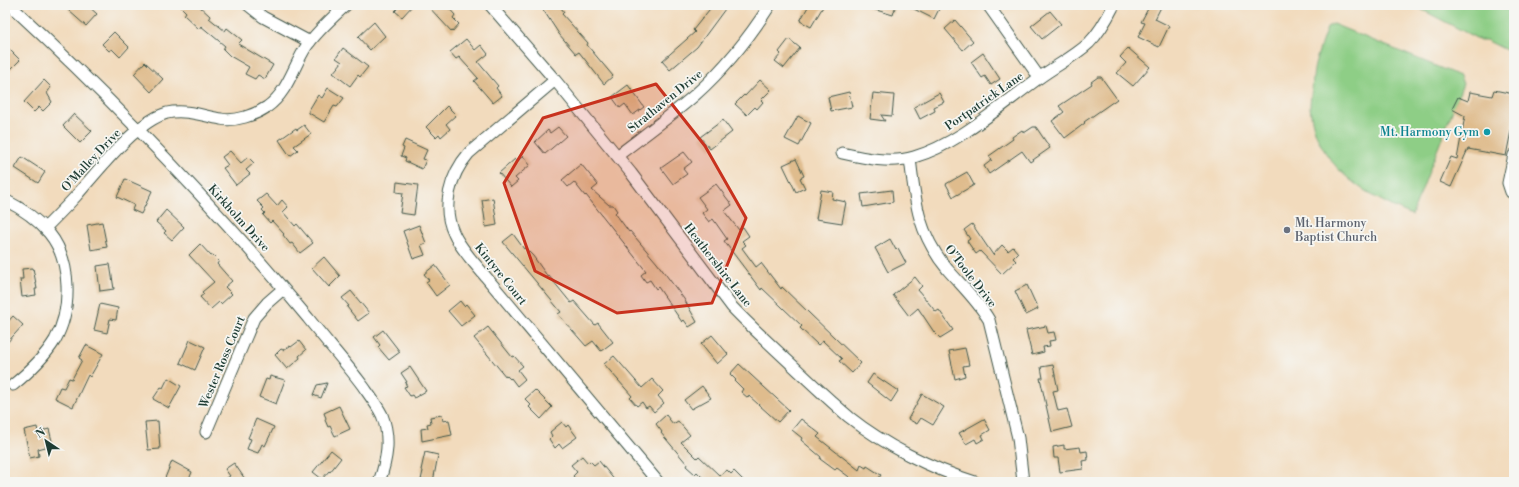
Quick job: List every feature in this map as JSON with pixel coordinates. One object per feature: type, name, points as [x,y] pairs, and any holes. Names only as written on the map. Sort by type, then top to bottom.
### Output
[{"type":"street","name":"Kirkholm Drive","points":[[10,5],[74,65],[139,130],[254,254],[359,381],[380,410],[385,427],[388,449],[386,463],[379,482]]},
{"type":"street","points":[[248,5],[263,17],[310,42]]},
{"type":"street","name":"O'Malley Drive","points":[[44,228],[127,139],[148,122],[168,113],[178,112],[198,113],[222,120],[237,118],[259,111],[268,106],[283,90],[310,42],[318,31],[346,5]]},
{"type":"street","name":"Heathershire Lane","points":[[491,5],[617,156],[732,307],[813,385],[850,417],[892,445],[931,466],[975,482]]},
{"type":"street","name":"Strathaven Drive","points":[[617,156],[675,111],[715,76],[746,40],[770,5]]},
{"type":"street","points":[[988,5],[1039,77]]},
{"type":"street","name":"Portpatrick Lane","points":[[842,154],[866,159],[898,160],[910,158],[942,146],[953,140],[1039,77],[1089,43],[1105,22],[1114,5]]},
{"type":"street","name":"Kintyre Court","points":[[555,80],[469,153],[462,162],[456,171],[449,192],[448,203],[451,224],[454,234],[470,258],[658,482]]},
{"type":"street","points":[[1514,155],[1508,183],[1511,192],[1514,193]]},
{"type":"street","name":"O'Toole Drive","points":[[910,158],[916,205],[921,223],[929,240],[944,264],[974,298],[989,320],[1015,422],[1022,462],[1023,482]]},
{"type":"street","points":[[5,200],[28,213],[49,233],[57,246],[65,272],[67,296],[66,312],[62,326],[46,353],[33,368],[13,385]]},
{"type":"street","name":"Wester Ross Court","points":[[206,432],[254,318],[267,303],[283,289]]},
{"type":"highlighted area","points":[[656,84],[705,146],[746,218],[712,303],[617,313],[535,271],[504,183],[543,118]]},
{"type":"green space","points":[[1413,5],[1514,5],[1514,54],[1486,40],[1480,40]]},
{"type":"green space","points":[[1333,24],[1460,76],[1463,84],[1412,215],[1377,198],[1360,187],[1345,175],[1321,146],[1314,127],[1310,100],[1318,55],[1327,27]]},
{"type":"building","points":[[73,5],[87,5],[97,14],[86,26],[68,10]]},
{"type":"building","points":[[179,5],[198,5],[210,16],[209,18],[225,31],[227,28],[242,40],[238,44],[273,65],[265,79],[258,75],[255,79],[245,74],[249,67],[230,56],[223,49],[225,46],[201,26],[199,29],[184,15],[186,12]]},
{"type":"building","points":[[401,5],[413,5],[402,17],[395,11]]},
{"type":"building","points":[[427,5],[446,5],[455,15],[453,18],[459,24],[452,32]]},
{"type":"building","points":[[540,5],[559,5],[564,12],[562,14],[588,43],[587,45],[613,76],[604,84],[579,52],[576,54],[559,34]]},
{"type":"building","points":[[713,5],[728,5],[697,47],[670,70],[662,61],[695,32],[693,30]]},
{"type":"building","points":[[809,5],[824,5],[811,27],[800,21]]},
{"type":"building","points":[[866,5],[896,5],[893,15],[866,7]]},
{"type":"building","points":[[906,5],[941,5],[934,19]]},
{"type":"building","points":[[1150,5],[1162,5],[1155,19],[1169,26],[1159,47],[1138,37],[1145,23],[1141,22]]},
{"type":"building","points":[[1050,11],[1061,24],[1042,39],[1031,26]]},
{"type":"building","points":[[955,20],[973,41],[963,50],[945,29]]},
{"type":"building","points":[[374,22],[385,36],[370,50],[358,37]]},
{"type":"building","points":[[114,32],[129,47],[120,57],[112,49],[109,51],[102,44]]},
{"type":"building","points":[[466,39],[475,50],[481,45],[488,54],[478,62],[498,86],[496,88],[502,96],[493,103],[474,81],[478,78],[459,57],[456,59],[450,52]]},
{"type":"building","points":[[789,39],[800,48],[784,68],[775,61],[781,54],[779,52]]},
{"type":"building","points":[[5,45],[20,60],[10,70],[5,65]]},
{"type":"building","points":[[343,48],[368,67],[360,77],[358,75],[350,86],[333,73],[342,62],[336,58]]},
{"type":"building","points":[[1128,48],[1150,67],[1133,86],[1117,73],[1126,63],[1120,57]]},
{"type":"building","points":[[983,53],[1000,79],[991,85],[985,76],[982,78],[971,62]]},
{"type":"building","points":[[145,62],[163,79],[151,92],[134,74]]},
{"type":"building","points":[[1098,77],[1101,77],[1117,99],[1084,122],[1085,123],[1065,138],[1052,121],[1064,112],[1059,106],[1092,84],[1091,82]]},
{"type":"building","points":[[44,80],[51,87],[47,93],[52,102],[43,111],[39,107],[34,112],[24,102]]},
{"type":"building","points":[[760,80],[771,90],[761,100],[763,102],[757,109],[755,107],[747,115],[735,104]]},
{"type":"building","points":[[628,85],[644,107],[633,115],[625,104],[620,108],[612,97]]},
{"type":"building","points":[[328,88],[344,98],[337,107],[334,106],[324,122],[309,113],[309,110],[318,95],[322,98]]},
{"type":"building","name":"Mt. Harmony Gym","points":[[1494,90],[1514,94],[1514,116],[1506,156],[1468,149],[1451,187],[1440,182],[1451,157],[1457,159],[1465,116],[1452,109],[1458,97],[1468,101],[1470,92],[1492,96]]},
{"type":"building","points":[[849,92],[852,107],[831,111],[828,97]]},
{"type":"building","points":[[873,93],[894,95],[892,116],[881,115],[885,121],[870,119]]},
{"type":"building","points":[[939,93],[944,102],[934,107],[935,111],[920,119],[914,107]]},
{"type":"building","points":[[447,106],[456,115],[446,124],[450,129],[441,137],[439,134],[436,137],[426,127]]},
{"type":"building","points":[[74,114],[92,131],[80,143],[63,126]]},
{"type":"building","points":[[798,116],[811,123],[799,146],[785,139]]},
{"type":"building","points":[[723,120],[732,132],[710,149],[700,137]]},
{"type":"building","points":[[304,125],[311,134],[294,146],[298,150],[290,156],[279,140],[296,128],[297,130]]},
{"type":"building","points":[[558,127],[566,136],[545,154],[535,142],[548,130],[550,133]]},
{"type":"building","points":[[1033,127],[1036,127],[1050,148],[1030,162],[1022,151],[989,174],[984,166],[992,160],[989,156],[1013,139],[1012,137],[1022,130],[1024,133]]},
{"type":"building","points":[[405,140],[427,150],[423,159],[426,160],[422,169],[405,161],[406,158],[401,156],[404,148],[402,147]]},
{"type":"building","points":[[230,151],[241,163],[248,157],[254,163],[246,170],[250,174],[236,185],[223,168],[228,165],[222,157]]},
{"type":"building","points":[[684,152],[692,162],[683,169],[687,174],[673,184],[661,168]]},
{"type":"building","points":[[523,156],[530,165],[515,178],[518,181],[511,187],[499,173],[515,159],[517,162]]},
{"type":"building","points":[[22,157],[45,172],[38,183],[15,168]]},
{"type":"building","points":[[796,159],[804,176],[800,178],[805,188],[796,192],[783,165]]},
{"type":"building","points":[[581,164],[598,185],[592,190],[609,205],[613,205],[617,211],[615,213],[629,232],[630,231],[657,263],[684,299],[697,322],[689,327],[684,320],[682,322],[658,287],[656,289],[650,280],[646,282],[641,275],[646,271],[586,195],[585,196],[574,182],[568,187],[562,180]]},
{"type":"building","points":[[967,172],[974,185],[953,197],[946,184]]},
{"type":"building","points":[[125,179],[152,191],[141,214],[132,210],[134,205],[117,197]]},
{"type":"building","points":[[397,182],[418,185],[414,215],[400,213],[403,193],[396,192]]},
{"type":"building","points":[[716,184],[732,205],[724,211],[739,230],[743,227],[749,236],[742,241],[746,245],[742,248],[756,267],[761,263],[781,289],[782,287],[861,363],[852,373],[839,361],[842,359],[823,341],[818,345],[800,328],[802,326],[762,288],[761,290],[724,241],[727,239],[713,219],[709,222],[702,213],[707,209],[698,197]]},
{"type":"building","points":[[821,190],[833,192],[832,199],[846,202],[842,223],[816,219]]},
{"type":"building","points":[[892,190],[893,202],[863,207],[861,194]]},
{"type":"building","points":[[266,194],[277,206],[282,200],[288,207],[283,212],[295,226],[297,224],[313,243],[300,253],[292,243],[290,244],[283,235],[284,234],[272,221],[270,223],[263,215],[265,213],[262,210],[264,208],[257,201]]},
{"type":"building","points":[[493,198],[497,225],[486,227],[482,200]]},
{"type":"building","points":[[166,210],[184,227],[172,240],[164,233],[166,231],[156,222]]},
{"type":"building","points":[[102,222],[107,247],[91,250],[87,225]]},
{"type":"building","points":[[972,224],[993,255],[1002,245],[1008,251],[1013,247],[1018,253],[1013,258],[1016,261],[1002,274],[980,251],[976,254],[967,241],[970,239],[964,230]]},
{"type":"building","points":[[419,225],[426,243],[421,245],[425,255],[413,259],[403,231]]},
{"type":"building","points":[[513,234],[524,249],[525,248],[533,256],[548,277],[549,276],[571,303],[574,301],[595,325],[598,323],[613,342],[601,351],[593,341],[586,346],[558,314],[561,312],[503,242]]},
{"type":"building","points":[[890,239],[896,250],[898,248],[906,263],[888,272],[875,248]]},
{"type":"building","points":[[200,244],[211,256],[213,255],[219,261],[217,264],[232,281],[225,287],[232,294],[221,304],[219,302],[211,309],[200,297],[204,294],[202,292],[214,282],[189,255]]},
{"type":"building","points":[[324,257],[340,276],[329,287],[312,268]]},
{"type":"building","points":[[110,264],[114,289],[100,291],[97,266]]},
{"type":"building","points":[[435,265],[450,285],[436,296],[426,282],[429,280],[424,274]]},
{"type":"building","points":[[33,268],[37,289],[35,289],[36,295],[22,297],[20,279],[23,279],[22,269]]},
{"type":"building","points":[[915,277],[922,286],[918,290],[936,312],[939,310],[953,330],[940,338],[934,332],[918,308],[909,316],[893,295]]},
{"type":"building","points":[[1027,285],[1038,309],[1026,315],[1015,291]]},
{"type":"building","points":[[351,291],[369,313],[358,321],[342,298]]},
{"type":"building","points":[[460,301],[464,306],[466,304],[475,315],[461,326],[448,311]]},
{"type":"building","points":[[100,304],[118,308],[116,320],[110,319],[107,333],[94,330]]},
{"type":"building","points":[[13,316],[23,325],[5,345],[5,325]]},
{"type":"building","points":[[1046,326],[1048,333],[1054,332],[1056,340],[1049,341],[1050,346],[1043,347],[1044,352],[1032,355],[1026,330]]},
{"type":"building","points":[[488,327],[512,357],[514,356],[523,366],[518,370],[525,379],[517,386],[511,378],[506,377],[474,338]]},
{"type":"building","points":[[383,330],[400,352],[389,360],[378,347],[380,345],[374,337]]},
{"type":"building","points":[[712,335],[728,354],[717,364],[701,344]]},
{"type":"building","points":[[190,340],[205,347],[195,370],[180,363]]},
{"type":"building","points":[[299,341],[306,350],[299,356],[300,358],[287,369],[275,355],[281,349],[283,350],[290,346],[291,347]]},
{"type":"building","points":[[86,345],[103,354],[90,377],[88,375],[73,407],[55,398],[60,387],[64,388],[69,378],[72,379],[82,360],[79,358]]},
{"type":"building","points":[[965,348],[969,365],[963,366],[965,376],[955,379],[949,351]]},
{"type":"building","points":[[614,356],[642,388],[652,379],[663,391],[658,396],[664,403],[654,412],[649,406],[646,408],[642,402],[637,406],[630,398],[632,396],[604,364]]},
{"type":"building","points":[[739,364],[789,410],[778,422],[749,396],[748,398],[741,392],[743,389],[730,374]]},
{"type":"building","points":[[1053,365],[1058,390],[1053,391],[1058,411],[1067,409],[1072,427],[1052,432],[1040,378],[1043,378],[1041,367]]},
{"type":"building","points":[[410,367],[426,391],[414,398],[412,395],[410,396],[404,387],[407,386],[405,383],[407,382],[401,373]]},
{"type":"building","points":[[873,374],[898,391],[891,402],[867,383]]},
{"type":"building","points":[[270,376],[285,380],[276,404],[259,397],[266,379],[269,380]]},
{"type":"building","points":[[168,378],[181,386],[169,408],[153,399],[161,387],[163,388]]},
{"type":"building","points":[[327,383],[321,398],[313,395],[317,385]]},
{"type":"building","points":[[702,386],[711,398],[691,409],[684,400]]},
{"type":"building","points":[[535,390],[552,407],[541,419],[529,407],[531,405],[525,399]]},
{"type":"building","points":[[922,394],[944,407],[933,425],[921,418],[917,424],[908,419]]},
{"type":"building","points":[[339,406],[350,429],[335,436],[330,426],[328,427],[324,413]]},
{"type":"building","points":[[442,415],[443,421],[449,420],[452,435],[422,441],[421,429],[428,428],[427,424],[431,423],[430,417]]},
{"type":"building","points":[[666,415],[673,424],[678,421],[690,435],[681,442],[697,458],[699,456],[720,476],[727,470],[731,474],[734,471],[745,482],[707,482],[697,472],[695,474],[686,466],[687,464],[661,433],[662,432],[656,424]]},
{"type":"building","points":[[256,419],[274,427],[265,446],[262,444],[258,453],[247,449],[251,439],[248,438]]},
{"type":"building","points":[[801,419],[820,434],[817,437],[859,470],[861,465],[866,468],[867,466],[881,475],[876,482],[856,482],[837,468],[835,470],[820,459],[821,457],[792,430]]},
{"type":"building","points":[[984,419],[990,430],[982,435],[984,439],[977,443],[975,439],[966,444],[959,433]]},
{"type":"building","points":[[158,421],[160,449],[148,450],[145,422]]},
{"type":"building","points":[[562,422],[566,427],[568,425],[577,437],[562,448],[559,444],[555,448],[549,439],[552,436],[550,432]]},
{"type":"building","points":[[37,427],[38,432],[49,429],[53,445],[38,449],[39,456],[30,458],[24,430]]},
{"type":"building","points":[[1064,445],[1064,449],[1080,447],[1081,452],[1087,451],[1088,460],[1082,461],[1083,469],[1060,472],[1058,458],[1054,458],[1053,447]]},
{"type":"building","points":[[331,450],[341,458],[330,472],[329,471],[322,479],[313,472]]},
{"type":"building","points":[[425,452],[438,455],[433,482],[421,480],[423,471],[421,470]]},
{"type":"building","points":[[582,456],[588,463],[590,461],[594,465],[599,461],[616,482],[578,482],[573,476],[577,472],[571,465]]},
{"type":"building","points":[[172,461],[192,472],[188,482],[175,482],[165,478]]},
{"type":"building","points":[[234,463],[247,482],[221,482],[230,476],[225,469]]},
{"type":"place","name":"Mt. Harmony Gym","points":[[1487,132]]},
{"type":"place","name":"Mt. Harmony Baptist Church","points":[[1287,230]]}]
